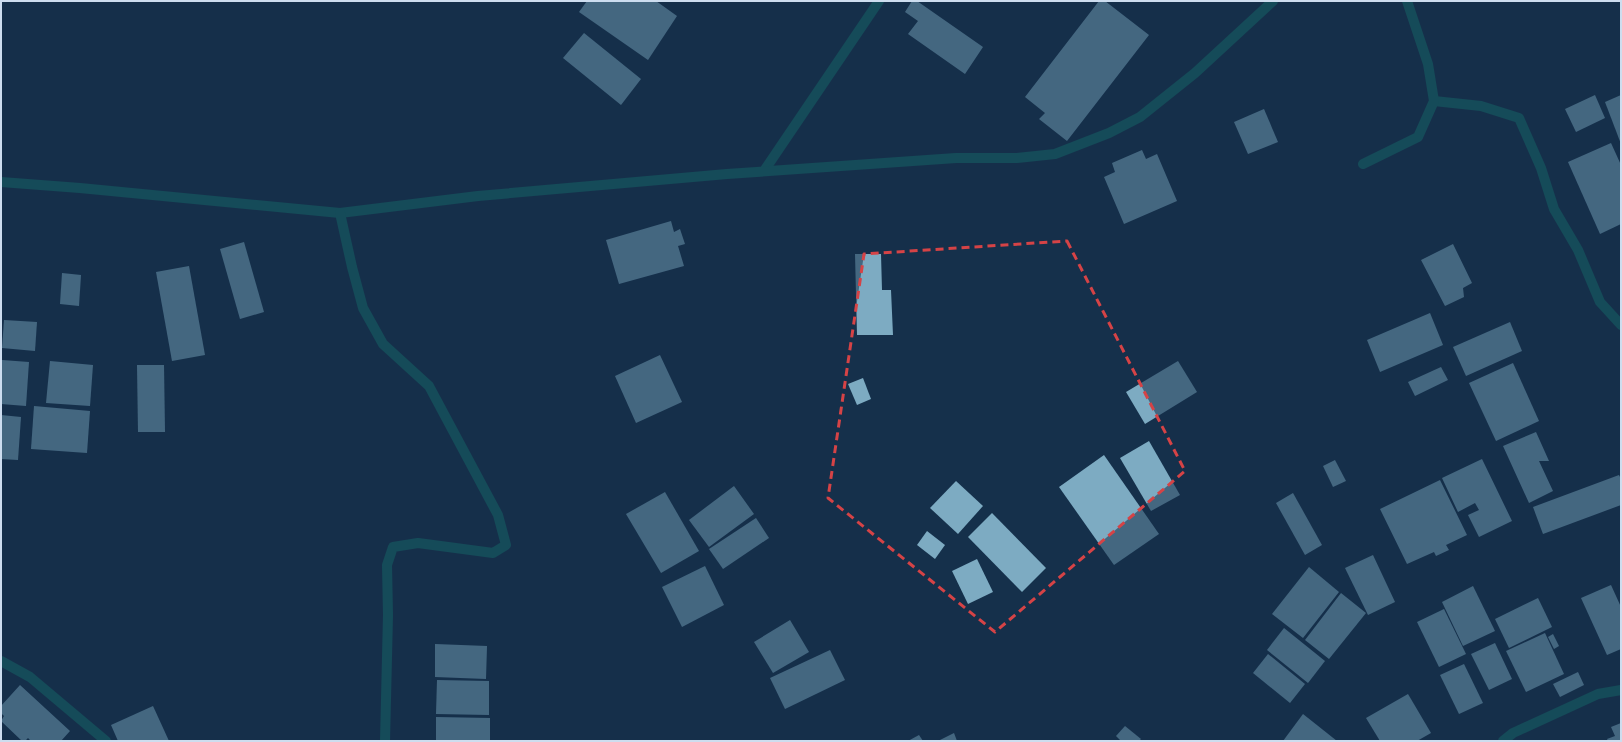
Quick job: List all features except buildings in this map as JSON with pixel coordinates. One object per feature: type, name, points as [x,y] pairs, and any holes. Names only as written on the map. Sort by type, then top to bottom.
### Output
[{"type":"street","points":[[764,171],[879,1]]},
{"type":"street","points":[[1,182],[80,188],[340,213],[478,196],[764,171],[956,158],[1017,158],[1056,154],[1108,133],[1140,117],[1195,73],[1273,1]]},
{"type":"street","points":[[1363,164],[1418,137],[1434,101],[1428,64],[1408,1]]},
{"type":"street","points":[[1434,101],[1481,106],[1519,118],[1541,168],[1554,209],[1578,250],[1600,302],[1621,326]]},
{"type":"street","points":[[340,213],[363,308],[383,344],[429,386],[498,515],[506,545],[493,553],[418,543],[393,547],[387,565],[388,615],[385,741]]},
{"type":"street","points":[[1,661],[30,677],[106,741]]},
{"type":"street","points":[[1503,741],[1514,733],[1598,694],[1621,690]]},
{"type":"highlighted area","points":[[1067,241],[1185,471],[995,632],[828,498],[864,254]]}]
